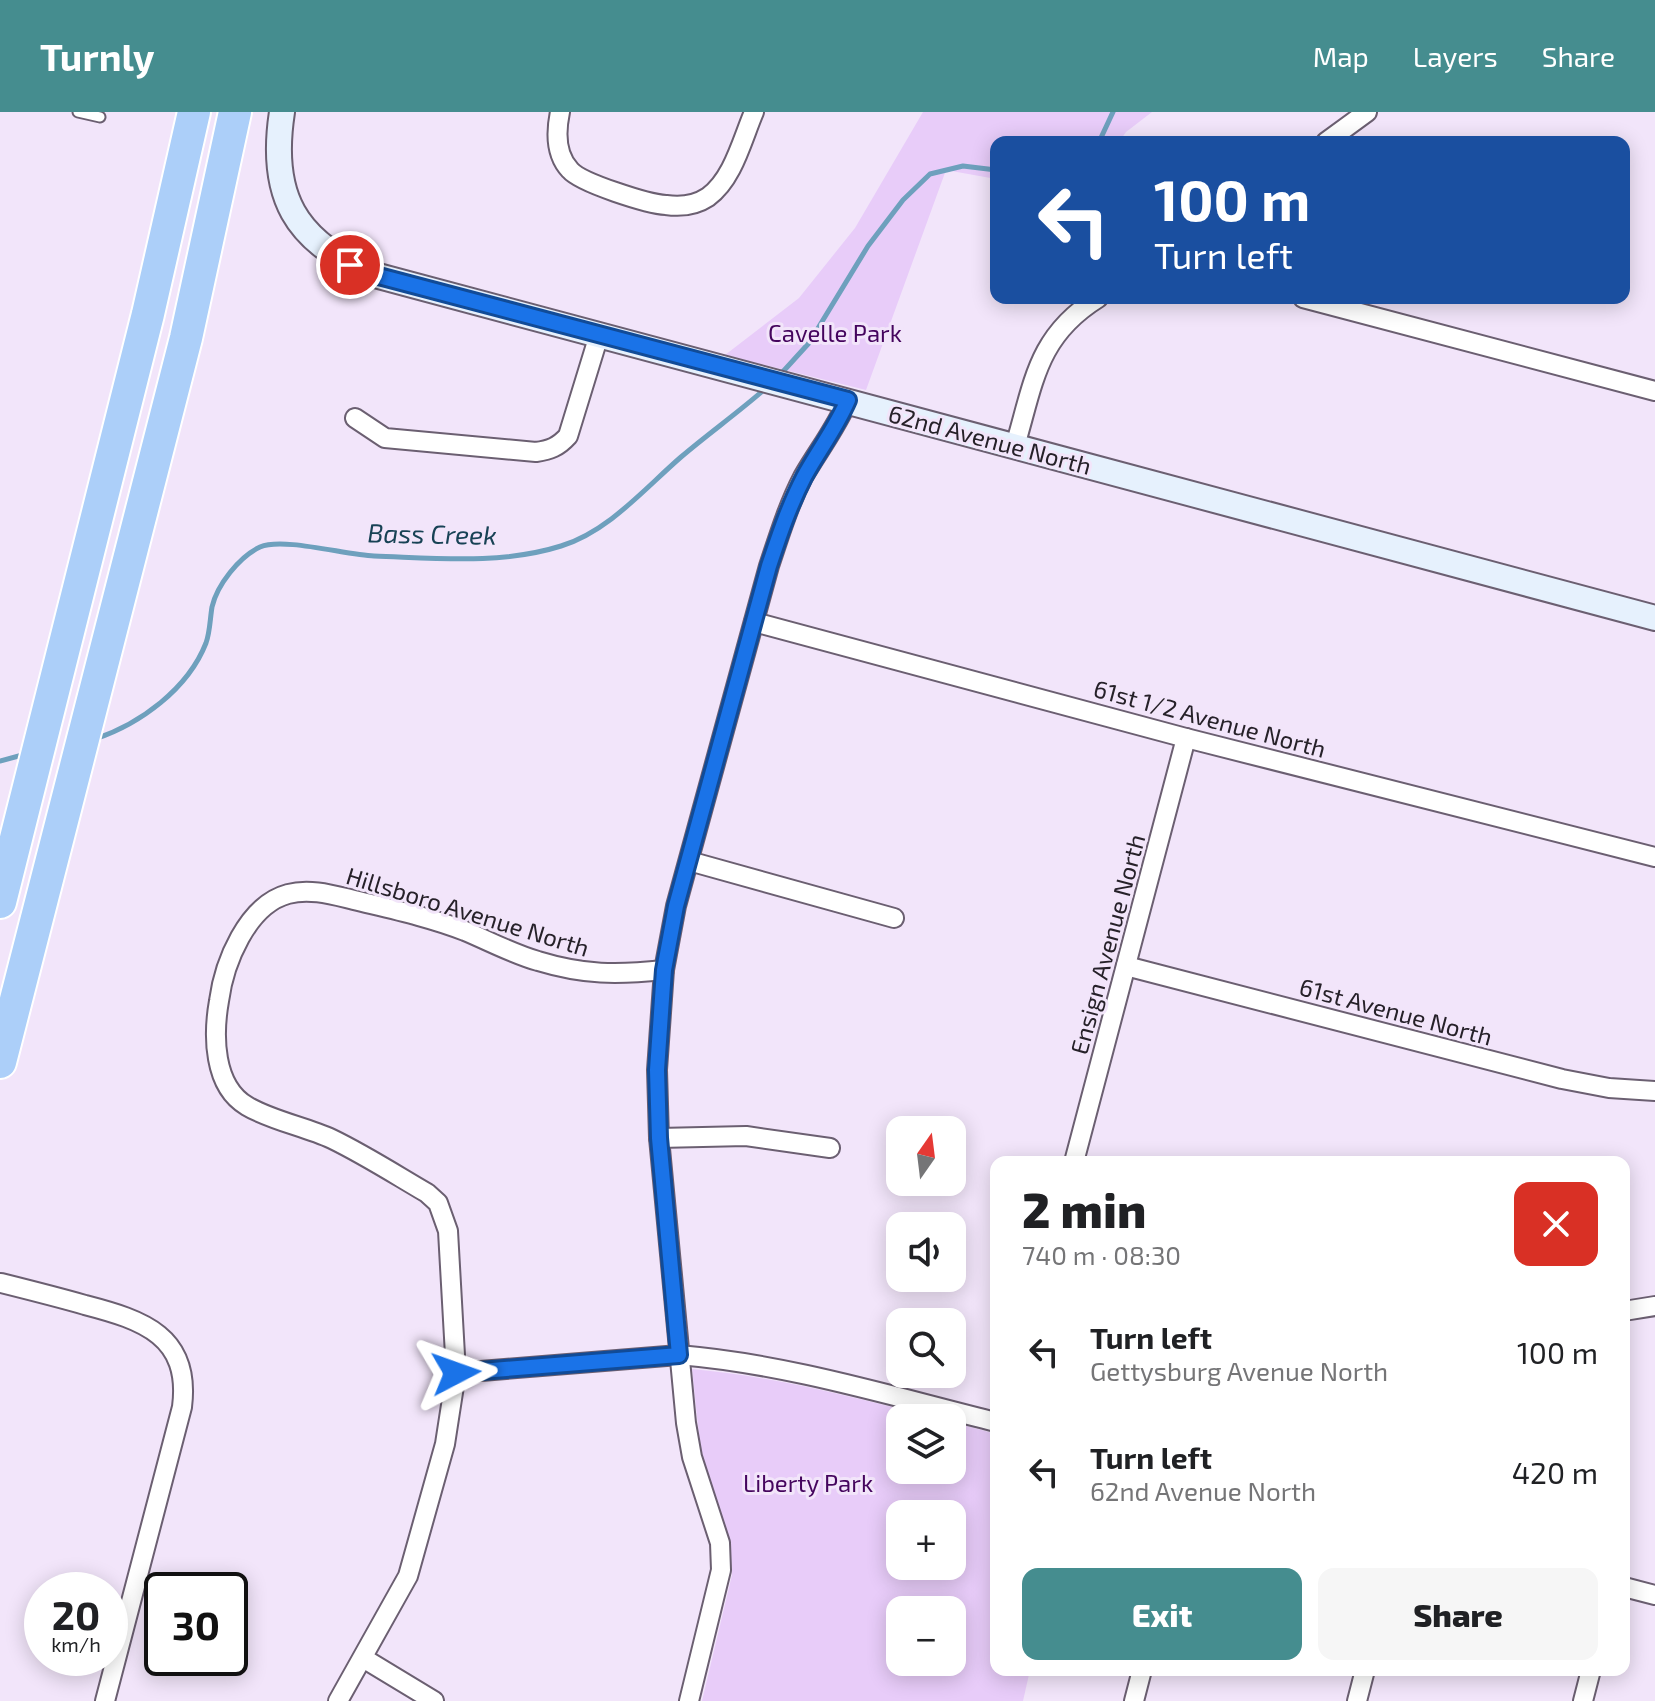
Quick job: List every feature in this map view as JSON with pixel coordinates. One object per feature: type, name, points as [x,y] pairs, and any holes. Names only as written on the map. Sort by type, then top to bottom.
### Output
[{"type":"highway","points":[[0,902],[148,314],[194,112]]},
{"type":"highway","points":[[0,1062],[186,338],[235,112]]},
{"type":"street","name":"62nd Avenue North","points":[[282,112],[280,173],[291,206],[310,237],[350,265],[371,274],[1655,618]]},
{"type":"street","points":[[560,112],[557,139],[561,156],[569,170],[584,181],[664,205],[685,205],[704,200],[718,188],[754,112]]},
{"type":"street","points":[[1334,136],[1367,112]]},
{"type":"street","points":[[1015,446],[1040,361],[1050,340],[1065,321],[1089,304]]},
{"type":"street","points":[[1326,304],[1655,391]]},
{"type":"street","points":[[355,418],[385,438],[536,452],[548,450],[560,445],[568,436],[599,335]]},
{"type":"street","points":[[689,1701],[721,1570],[720,1543],[692,1457],[679,1355],[659,1138],[657,1070],[664,970],[676,906],[784,519],[804,476],[830,436],[848,400]]},
{"type":"street","name":"61st 1/2 Avenue North","points":[[754,622],[1186,738],[1655,857]]},
{"type":"street","name":"Ensign Avenue North","points":[[1076,1156],[1186,738]]},
{"type":"street","points":[[689,861],[894,918]]},
{"type":"street","name":"Hillsboro Avenue North","points":[[338,1701],[408,1576],[445,1444],[456,1373],[448,1231],[438,1203],[427,1193],[330,1139],[246,1106],[227,1085],[219,1067],[216,1015],[221,986],[242,935],[264,907],[276,898],[290,893],[313,892],[438,922],[535,961],[565,968],[598,975],[664,970]]},
{"type":"street","name":"61st Avenue North","points":[[1126,966],[1562,1079],[1609,1088],[1655,1091]]},
{"type":"street","points":[[659,1138],[746,1136],[830,1148]]},
{"type":"street","points":[[1,1283],[129,1316],[154,1329],[170,1346],[180,1365],[185,1386],[182,1407],[105,1701]]},
{"type":"street","points":[[1630,1310],[1655,1306]]},
{"type":"street","points":[[456,1373],[679,1355],[783,1369],[990,1421]]},
{"type":"street","points":[[1630,1589],[1655,1595]]},
{"type":"street","points":[[363,1658],[434,1701]]},
{"type":"street","points":[[1134,1701],[1140,1676]]},
{"type":"street","points":[[1357,1701],[1363,1676]]},
{"type":"street","points":[[1583,1701],[1589,1676]]},
{"type":"lane","points":[[78,112],[100,117]]},
{"type":"green space","name":"Cavelle Park","points":[[923,112],[1152,112],[1123,136],[990,136],[990,178],[946,170],[866,390],[725,355],[799,298],[855,228]]},
{"type":"green space","name":"Liberty Park","points":[[692,1369],[785,1382],[886,1406],[886,1484],[966,1484],[966,1426],[990,1432],[990,1676],[1029,1676],[1023,1701],[702,1701],[732,1575],[728,1536],[701,1454]]},
{"type":"waterway","name":"Bass Creek","points":[[1102,136],[1113,112]]},
{"type":"waterway","name":"Bass Creek","points":[[779,376],[809,343],[868,246],[903,200],[930,174],[963,166],[990,169]]},
{"type":"waterway","name":"Bass Creek","points":[[95,739],[129,724],[175,690],[198,660],[206,643],[212,607],[224,581],[237,565],[260,547],[284,544],[374,556],[468,559],[515,556],[561,546],[610,520],[766,388]]},
{"type":"waterway","name":"Bass Creek","points":[[0,761],[26,754]]},
{"type":"route","points":[[350,265],[371,274],[848,400],[830,436],[804,476],[784,519],[676,906],[667,952],[657,1070],[659,1138],[679,1355],[456,1373]]}]
